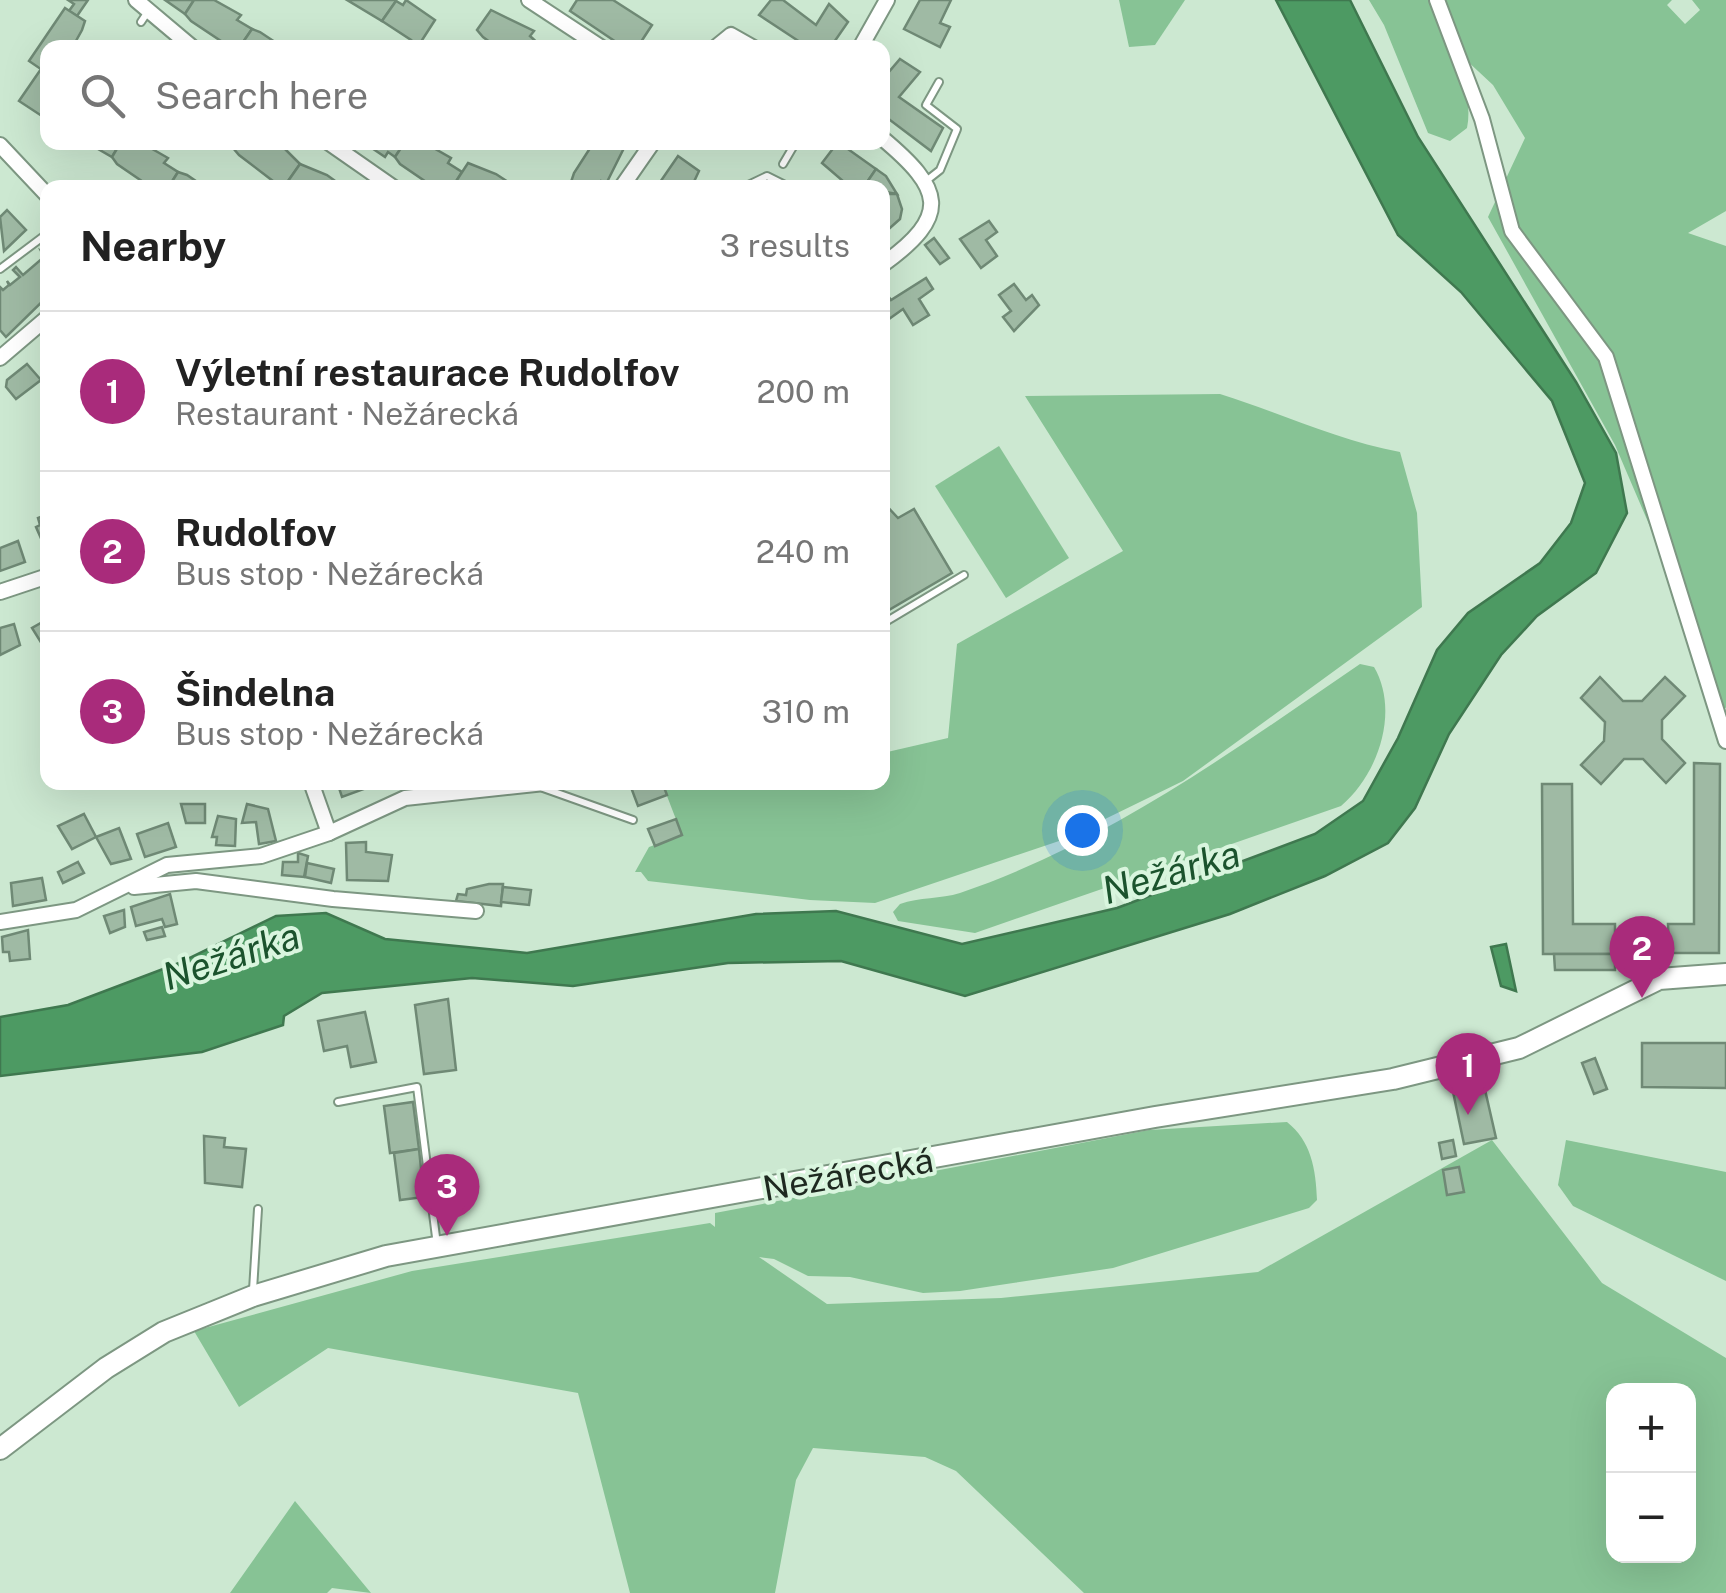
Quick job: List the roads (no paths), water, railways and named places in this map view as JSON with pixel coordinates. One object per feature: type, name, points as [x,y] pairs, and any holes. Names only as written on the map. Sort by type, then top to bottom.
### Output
[{"type":"street","points":[[136,0],[144,17],[181,40]]},
{"type":"street","points":[[529,0],[590,40]]},
{"type":"street","points":[[864,40],[887,0]]},
{"type":"street","points":[[1438,0],[1482,120],[1512,231],[1540,275],[1606,357],[1726,741]]},
{"type":"street","points":[[890,145],[918,168],[926,181],[931,213],[924,230],[890,258]]},
{"type":"street","points":[[339,150],[383,180]]},
{"type":"street","points":[[627,180],[647,150]]},
{"type":"street","points":[[2,151],[40,188]]},
{"type":"street","points":[[0,358],[40,325]]},
{"type":"street","points":[[0,592],[40,579]]},
{"type":"street","points":[[315,790],[329,833]]},
{"type":"street","points":[[0,922],[76,910],[167,865],[261,856],[329,833],[405,798],[463,790]]},
{"type":"street","points":[[127,888],[196,881],[476,911]]},
{"type":"street","name":"Nežárecká","points":[[0,1450],[106,1368],[164,1332],[253,1296],[386,1256],[1393,1078],[1519,1048],[1659,979],[1726,974]]},
{"type":"lane","points":[[926,181],[940,170],[957,129],[926,105],[939,82]]},
{"type":"lane","points":[[754,180],[780,170],[791,150]]},
{"type":"lane","points":[[780,170],[786,180]]},
{"type":"lane","points":[[0,269],[40,239]]},
{"type":"lane","points":[[890,619],[964,575]]},
{"type":"lane","points":[[548,790],[633,820]]},
{"type":"lane","points":[[338,1102],[417,1087],[437,1246]]},
{"type":"lane","points":[[253,1296],[258,1209]]},
{"type":"water","name":"Nežárka","points":[[1276,0],[1350,0],[1418,137],[1576,382],[1616,453],[1627,513],[1596,573],[1537,616],[1501,655],[1449,734],[1415,808],[1388,843],[1325,876],[1230,914],[965,996],[841,961],[728,963],[573,986],[472,978],[322,993],[284,1016],[283,1025],[202,1052],[0,1076],[0,1017],[68,1005],[179,963],[276,916],[326,913],[385,939],[527,953],[756,914],[836,911],[962,944],[1117,908],[1315,834],[1363,801],[1398,738],[1437,650],[1468,613],[1540,563],[1571,523],[1585,483],[1552,401],[1461,292],[1398,235]]},
{"type":"water","points":[[1506,944],[1516,991],[1501,986],[1491,947]]},
{"type":"place","name":"Rudolfov","points":[[1642,998]]},
{"type":"place","name":"Výletní restaurace Rudolfov","points":[[1468,1115]]},
{"type":"place","name":"Šindelna","points":[[447,1236]]}]
